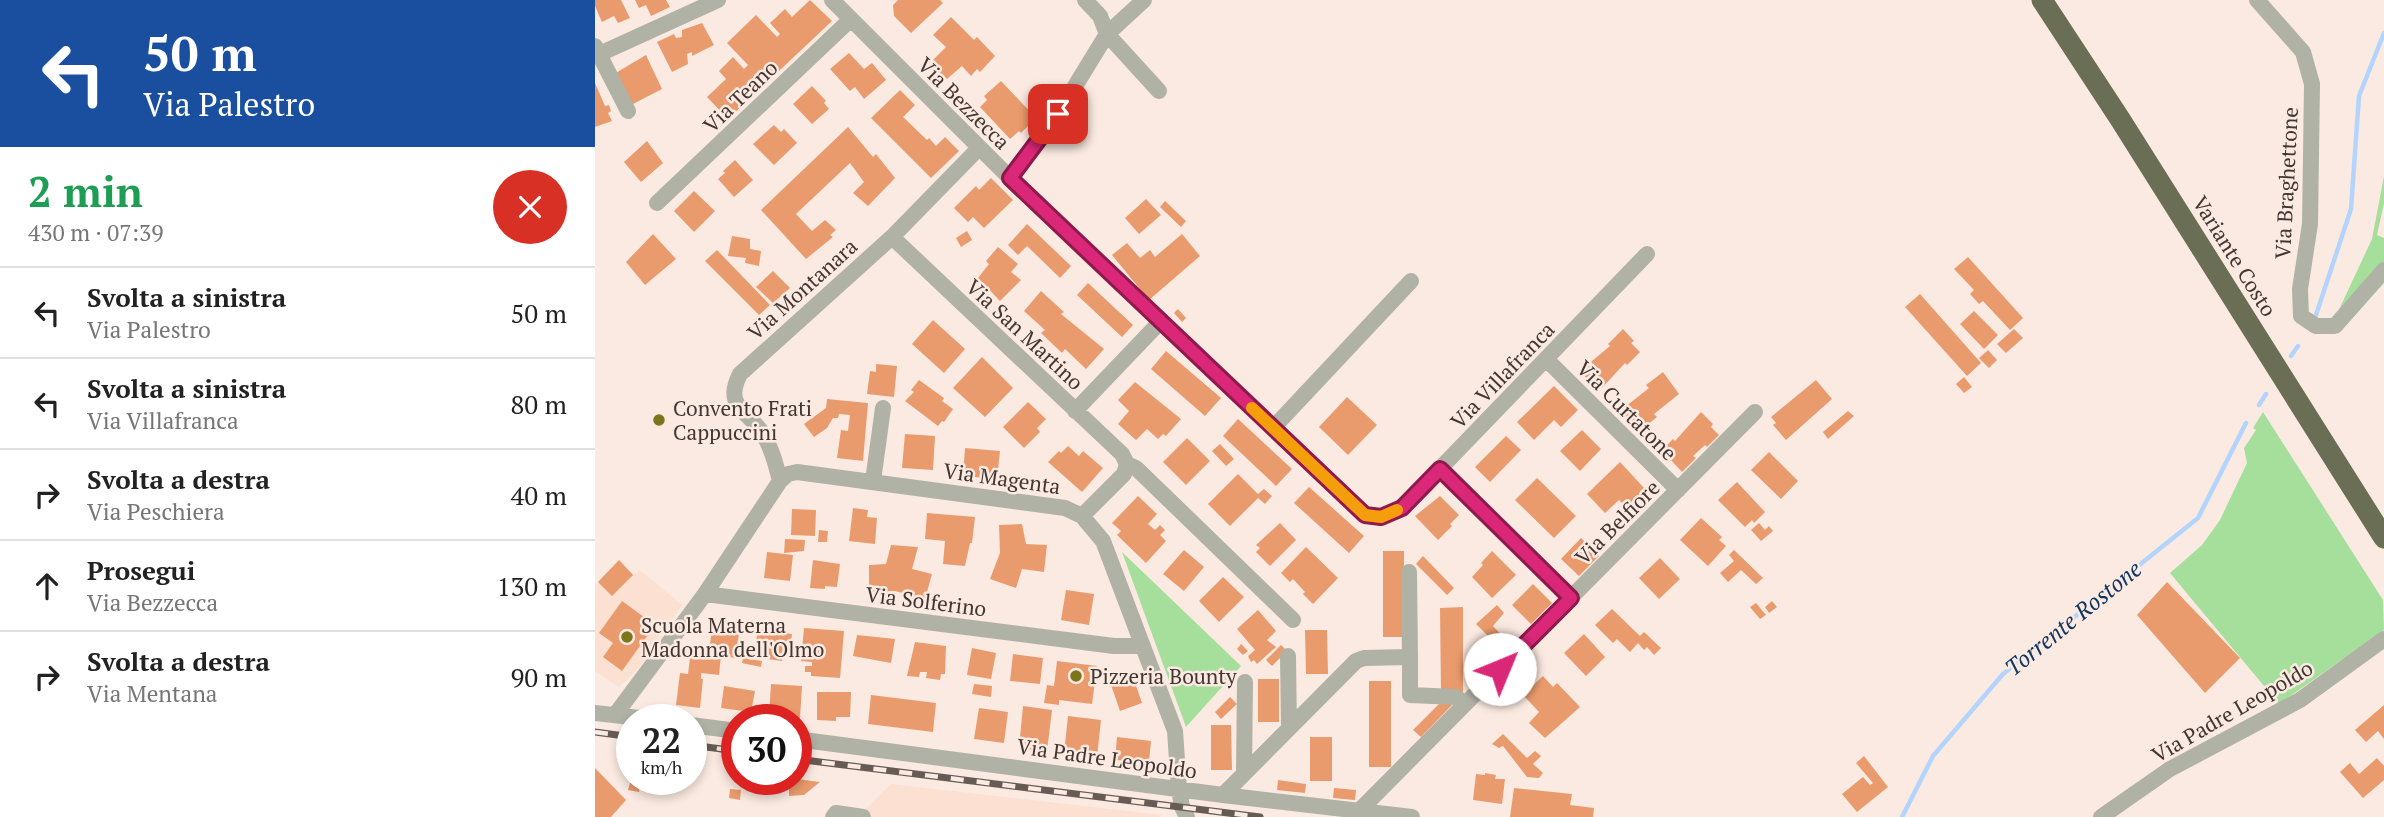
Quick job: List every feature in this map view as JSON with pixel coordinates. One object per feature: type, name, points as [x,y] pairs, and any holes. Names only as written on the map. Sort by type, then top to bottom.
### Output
[{"type":"highway","name":"Variante Costo","points":[[2042,0],[2128,131],[2384,538]]},
{"type":"street","points":[[628,111],[596,52],[718,0]]},
{"type":"street","name":"Via Bezzecca","points":[[832,0],[1010,178],[1365,515],[1381,517]]},
{"type":"street","points":[[1085,0],[1100,16],[1107,34],[1159,92]]},
{"type":"street","points":[[1010,178],[1058,114],[1107,34],[1144,0]]},
{"type":"street","name":"Via Braghettone","points":[[2257,0],[2304,52],[2312,84],[2310,224],[2300,289],[2301,316],[2316,326],[2335,326],[2384,270]]},
{"type":"street","name":"Via Teano","points":[[657,203],[851,19]]},
{"type":"street","name":"Via Montanara","points":[[780,481],[771,447],[736,404],[735,385],[740,374],[892,237],[979,148]]},
{"type":"street","name":"Via San Martino","points":[[892,237],[1293,620]]},
{"type":"street","name":"Via Villafranca","points":[[1381,517],[1402,508],[1647,254]]},
{"type":"street","points":[[1273,428],[1411,281]]},
{"type":"street","points":[[1075,411],[1161,321]]},
{"type":"street","name":"Via Curtatone","points":[[1547,360],[1678,490]]},
{"type":"street","points":[[873,481],[883,408]]},
{"type":"street","name":"Via Belfiore","points":[[1360,810],[1755,412]]},
{"type":"street","points":[[1082,516],[1124,474],[1127,464]]},
{"type":"street","points":[[1440,469],[1571,598]]},
{"type":"street","name":"Via Magenta","points":[[780,481],[788,474],[797,472],[1065,508],[1082,516],[1103,541],[1175,731],[1179,789],[1187,817]]},
{"type":"street","points":[[595,713],[615,715],[705,594],[780,481]]},
{"type":"street","points":[[1409,572],[1411,695],[1456,697],[1464,704]]},
{"type":"street","name":"Via Solferino","points":[[705,594],[1100,644],[1143,646]]},
{"type":"street","name":"Via Padre Leopoldo","points":[[2101,817],[2170,769],[2300,700],[2384,639]]},
{"type":"street","points":[[1288,656],[1289,728]]},
{"type":"street","points":[[1223,795],[1356,661],[1364,658],[1410,657]]},
{"type":"street","points":[[1244,773],[1245,682]]},
{"type":"street","name":"Via Padre Leopoldo","points":[[812,741],[1412,817]]},
{"type":"street","points":[[833,817],[836,813],[863,817]]},
{"type":"shaded area","name":"Scuola Materna Madonna dell'Olmo","points":[[619,560],[633,575],[640,570],[682,605],[638,669],[619,687],[595,671],[595,585]]},
{"type":"shaded area","points":[[891,784],[1162,815],[857,817]]},
{"type":"green space","points":[[2384,176],[2384,203],[2377,235],[2384,238],[2384,283],[2341,331],[2329,331],[2372,239]]},
{"type":"green space","points":[[2263,412],[2383,600],[2384,630],[2279,704],[2170,573],[2202,545],[2220,520],[2247,463],[2244,448],[2256,430],[2253,428]]},
{"type":"green space","points":[[1122,552],[1241,666],[1186,727]]},
{"type":"building","points":[[595,0],[621,0],[630,18],[618,23],[614,16],[602,22]]},
{"type":"building","points":[[635,0],[666,0],[670,7],[651,16],[646,5],[639,8]]},
{"type":"building","points":[[810,0],[832,21],[728,119],[707,97],[726,79],[719,71],[733,57],[744,69],[748,65],[727,43],[756,15],[777,37],[780,34],[770,23],[785,9],[792,17]]},
{"type":"building","points":[[898,0],[940,0],[943,3],[911,33],[894,16],[893,5]]},
{"type":"building","points":[[951,17],[974,40],[977,37],[995,56],[980,72],[977,69],[971,76],[962,66],[947,79],[930,63],[946,47],[933,35]]},
{"type":"building","points":[[702,23],[714,45],[692,56],[692,52],[687,54],[688,64],[672,72],[657,42],[674,34],[676,38],[682,37],[682,30]]},
{"type":"building","points":[[849,53],[864,69],[872,63],[886,80],[864,99],[855,87],[850,91],[830,69]]},
{"type":"building","points":[[646,55],[662,89],[631,105],[614,74]]},
{"type":"building","points":[[1001,81],[1036,118],[1021,133],[1019,131],[1010,139],[980,107],[987,100],[984,96]]},
{"type":"building","points":[[595,83],[605,106],[609,105],[611,111],[608,113],[612,121],[595,127]]},
{"type":"building","points":[[812,86],[826,101],[824,103],[829,109],[812,124],[793,104]]},
{"type":"building","points":[[900,90],[915,105],[903,117],[936,146],[945,137],[959,151],[931,178],[871,118]]},
{"type":"building","points":[[774,125],[781,132],[784,129],[797,143],[774,165],[753,144]]},
{"type":"building","points":[[848,127],[873,157],[876,154],[895,178],[868,206],[853,193],[864,182],[850,163],[796,214],[812,231],[825,220],[836,230],[830,235],[833,237],[806,259],[761,210]]},
{"type":"building","points":[[647,141],[663,163],[641,182],[624,162]]},
{"type":"building","points":[[735,160],[753,180],[734,197],[718,179]]},
{"type":"building","points":[[991,178],[1013,200],[984,228],[973,217],[968,222],[954,208],[976,186],[979,190]]},
{"type":"building","points":[[694,191],[715,211],[694,232],[674,211]]},
{"type":"building","points":[[1146,199],[1161,215],[1139,234],[1125,218]]},
{"type":"building","points":[[1165,201],[1186,221],[1181,227],[1160,207]]},
{"type":"building","points":[[1027,224],[1071,266],[1060,278],[1027,246],[1018,255],[1008,245]]},
{"type":"building","points":[[967,231],[972,240],[961,247],[956,238]]},
{"type":"building","points":[[653,234],[676,259],[645,285],[626,262]]},
{"type":"building","points":[[1182,234],[1200,256],[1149,300],[1112,255],[1127,243],[1140,258],[1150,250],[1155,257]]},
{"type":"building","points":[[732,236],[750,239],[750,249],[761,251],[759,266],[745,263],[746,258],[728,256]]},
{"type":"building","points":[[998,247],[1018,264],[1011,272],[1021,280],[1000,301],[978,278],[989,264],[986,261]]},
{"type":"building","points":[[717,250],[770,305],[759,315],[705,261]]},
{"type":"building","points":[[1968,257],[2023,318],[2010,330],[1983,301],[1979,304],[1970,294],[1974,290],[1954,269]]},
{"type":"building","points":[[773,271],[790,288],[773,303],[756,287]]},
{"type":"building","points":[[1088,283],[1133,325],[1122,337],[1077,295]]},
{"type":"building","points":[[1041,291],[1064,312],[1061,314],[1104,349],[1086,369],[1065,349],[1062,353],[1041,333],[1045,330],[1024,311]]},
{"type":"building","points":[[1920,294],[1981,363],[1967,376],[1905,307]]},
{"type":"building","points":[[1178,309],[1186,318],[1182,322],[1174,313]]},
{"type":"building","points":[[1974,311],[1998,335],[1984,349],[1960,324]]},
{"type":"building","points":[[933,320],[965,349],[944,373],[912,344]]},
{"type":"building","points":[[1623,329],[1640,352],[1627,365],[1625,363],[1602,388],[1593,379],[1590,382],[1580,371],[1610,346],[1608,344]]},
{"type":"building","points":[[2014,329],[2023,338],[2006,353],[1997,344]]},
{"type":"building","points":[[1988,350],[1997,360],[1989,368],[1979,358]]},
{"type":"building","points":[[1166,351],[1221,398],[1205,416],[1151,369]]},
{"type":"building","points":[[982,357],[1013,388],[985,417],[953,388]]},
{"type":"building","points":[[876,364],[897,366],[894,397],[867,394],[870,371],[876,372]]},
{"type":"building","points":[[1663,372],[1679,394],[1654,414],[1657,417],[1641,430],[1634,421],[1631,424],[1620,411],[1649,388],[1646,385]]},
{"type":"building","points":[[1964,377],[1972,387],[1964,393],[1956,384]]},
{"type":"building","points":[[919,380],[944,398],[942,401],[953,409],[938,426],[905,401],[914,392],[911,390]]},
{"type":"building","points":[[1816,380],[1832,399],[1786,440],[1773,425],[1776,423],[1771,417]]},
{"type":"building","points":[[1135,382],[1181,419],[1166,436],[1163,434],[1158,439],[1147,429],[1136,440],[1118,424],[1129,411],[1118,400]]},
{"type":"building","points":[[1554,386],[1578,410],[1561,427],[1554,420],[1534,440],[1517,422]]},
{"type":"building","points":[[1347,397],[1377,425],[1348,455],[1319,427]]},
{"type":"building","points":[[827,399],[868,403],[863,461],[837,458],[841,430],[848,431],[850,415],[839,414],[838,418],[833,418],[827,428],[814,437],[804,424],[826,408]]},
{"type":"building","points":[[1028,402],[1046,419],[1037,428],[1040,432],[1024,448],[1003,427]]},
{"type":"building","points":[[1848,411],[1854,416],[1828,439],[1823,432]]},
{"type":"building","points":[[1701,412],[1719,435],[1693,456],[1696,458],[1682,472],[1671,460],[1668,463],[1659,453],[1673,439],[1675,441]]},
{"type":"building","points":[[1238,419],[1292,469],[1276,486],[1223,436]]},
{"type":"building","points":[[1582,430],[1601,449],[1580,471],[1560,451]]},
{"type":"building","points":[[905,434],[935,436],[933,470],[902,468]]},
{"type":"building","points":[[1506,436],[1521,450],[1490,482],[1475,467]]},
{"type":"building","points":[[1187,438],[1210,461],[1186,485],[1163,462]]},
{"type":"building","points":[[1220,444],[1234,459],[1226,466],[1212,451]]},
{"type":"building","points":[[1068,446],[1079,456],[1083,451],[1103,468],[1082,492],[1048,462]]},
{"type":"building","points":[[965,448],[1000,451],[997,479],[963,476]]},
{"type":"building","points":[[1769,452],[1798,481],[1781,499],[1751,470]]},
{"type":"building","points":[[1620,462],[1645,489],[1626,507],[1619,500],[1605,513],[1587,494]]},
{"type":"building","points":[[1238,474],[1258,494],[1264,489],[1272,496],[1265,504],[1258,498],[1230,526],[1208,504]]},
{"type":"building","points":[[1537,478],[1576,516],[1554,538],[1515,500]]},
{"type":"building","points":[[1737,482],[1765,512],[1754,523],[1752,520],[1745,527],[1718,500]]},
{"type":"building","points":[[1309,487],[1364,536],[1349,553],[1294,503]]},
{"type":"building","points":[[1138,496],[1157,514],[1148,524],[1155,530],[1160,525],[1165,530],[1160,535],[1166,541],[1146,563],[1117,535],[1121,531],[1112,523]]},
{"type":"building","points":[[1440,496],[1459,515],[1438,540],[1415,516]]},
{"type":"building","points":[[853,508],[868,510],[867,517],[877,518],[875,544],[849,541]]},
{"type":"building","points":[[792,509],[816,510],[815,536],[791,535]]},
{"type":"building","points":[[927,513],[975,517],[972,543],[965,566],[943,564],[945,541],[925,539]]},
{"type":"building","points":[[1701,518],[1722,537],[1719,540],[1726,546],[1708,566],[1680,540]]},
{"type":"building","points":[[1280,523],[1296,540],[1270,566],[1256,552],[1260,548],[1256,545]]},
{"type":"building","points":[[1759,523],[1765,530],[1769,526],[1773,531],[1761,541],[1751,530]]},
{"type":"building","points":[[1022,524],[1026,544],[1047,545],[1044,572],[1022,569],[1016,588],[990,579],[1000,553],[999,525]]},
{"type":"building","points":[[819,530],[828,531],[827,542],[818,542]]},
{"type":"building","points":[[1581,538],[1599,556],[1579,576],[1561,559]]},
{"type":"building","points":[[785,539],[805,540],[804,551],[784,553]]},
{"type":"building","points":[[891,545],[918,547],[912,569],[932,574],[925,599],[895,591],[869,592],[869,565],[886,564]]},
{"type":"building","points":[[1306,547],[1338,578],[1313,604],[1293,579],[1290,582],[1281,573]]},
{"type":"building","points":[[1184,550],[1204,567],[1184,591],[1163,574]]},
{"type":"building","points":[[1734,550],[1763,578],[1756,584],[1741,570],[1728,582],[1720,573],[1734,561],[1729,555]]},
{"type":"building","points":[[1383,551],[1404,551],[1404,637],[1383,637]]},
{"type":"building","points":[[1492,551],[1516,575],[1492,598],[1472,577]]},
{"type":"building","points":[[767,552],[793,555],[790,581],[764,578]]},
{"type":"building","points":[[1423,556],[1454,588],[1447,595],[1416,564]]},
{"type":"building","points":[[1660,558],[1680,579],[1659,599],[1639,578]]},
{"type":"building","points":[[619,560],[633,575],[612,596],[598,582]]},
{"type":"building","points":[[813,560],[840,564],[837,587],[810,588]]},
{"type":"building","points":[[1223,577],[1244,597],[1219,622],[1199,601]]},
{"type":"building","points":[[2167,582],[2240,658],[2205,693],[2137,615]]},
{"type":"building","points":[[1533,584],[1552,603],[1531,624],[1512,605]]},
{"type":"building","points":[[1066,590],[1094,594],[1089,625],[1061,620]]},
{"type":"building","points":[[622,601],[655,625],[622,671],[603,657],[613,643],[599,633]]},
{"type":"building","points":[[1772,601],[1777,607],[1769,613],[1765,607]]},
{"type":"building","points":[[1756,603],[1766,615],[1760,619],[1750,607]]},
{"type":"building","points":[[1497,605],[1504,613],[1493,626],[1514,648],[1507,655],[1476,624]]},
{"type":"building","points":[[1463,607],[1463,694],[1441,694],[1440,608]]},
{"type":"building","points":[[1612,609],[1640,636],[1644,632],[1661,648],[1654,655],[1647,647],[1644,650],[1638,643],[1630,652],[1617,639],[1613,643],[1595,625]]},
{"type":"building","points":[[1258,610],[1276,631],[1267,640],[1276,647],[1257,664],[1254,660],[1251,662],[1248,656],[1255,650],[1237,629]]},
{"type":"building","points":[[712,628],[739,632],[736,658],[721,656],[719,675],[701,673],[703,679],[700,704],[676,704],[680,673],[688,674],[691,650],[709,652]]},
{"type":"building","points":[[804,628],[844,631],[840,678],[811,676],[811,672],[805,672],[805,666],[812,666],[812,662],[801,661]]},
{"type":"building","points":[[758,629],[792,634],[789,656],[783,655],[782,661],[754,657]]},
{"type":"building","points":[[1305,630],[1327,630],[1328,674],[1306,674]]},
{"type":"building","points":[[1584,634],[1605,657],[1586,676],[1564,653]]},
{"type":"building","points":[[857,635],[895,639],[891,663],[853,656]]},
{"type":"building","points":[[915,642],[946,646],[945,674],[941,674],[940,680],[926,678],[927,672],[920,672],[919,677],[907,676]]},
{"type":"building","points":[[1241,644],[1248,651],[1243,655],[1237,649]]},
{"type":"building","points":[[1281,645],[1287,651],[1272,666],[1266,660]]},
{"type":"building","points":[[972,648],[996,653],[991,679],[967,675]]},
{"type":"building","points":[[1013,654],[1043,658],[1040,684],[1010,681]]},
{"type":"building","points":[[743,658],[762,661],[761,667],[742,663]]},
{"type":"building","name":"Pizzeria Bounty","points":[[1057,661],[1097,666],[1092,704],[1059,700],[1059,705],[1044,703],[1047,685],[1054,686]]},
{"type":"building","points":[[1132,674],[1142,703],[1120,711],[1110,682]]},
{"type":"building","points":[[1543,676],[1553,687],[1557,683],[1580,707],[1545,738],[1529,723],[1539,712],[1523,695]]},
{"type":"building","points":[[1258,679],[1279,679],[1279,722],[1258,722]]},
{"type":"building","points":[[1369,681],[1391,681],[1391,767],[1369,767]]},
{"type":"building","points":[[771,684],[802,686],[801,704],[770,704]]},
{"type":"building","points":[[974,684],[992,686],[991,697],[972,694]]},
{"type":"building","points":[[724,686],[755,691],[753,704],[722,704]]},
{"type":"building","points":[[817,692],[851,692],[850,717],[836,717],[836,721],[817,720]]},
{"type":"building","points":[[871,695],[936,703],[933,732],[868,724]]},
{"type":"building","points":[[1230,697],[1237,704],[1221,719],[1215,712]]},
{"type":"building","points":[[1445,698],[1452,705],[1421,737],[1413,730]]},
{"type":"building","points":[[2384,705],[2384,739],[2378,731],[2366,742],[2355,730]]},
{"type":"building","points":[[1023,706],[1052,710],[1047,751],[1019,748]]},
{"type":"building","points":[[979,708],[1008,712],[1004,743],[974,739]]},
{"type":"building","points":[[1068,716],[1101,720],[1097,757],[1064,753]]},
{"type":"building","points":[[1211,725],[1231,725],[1232,770],[1211,770]]},
{"type":"building","points":[[1503,734],[1527,758],[1535,751],[1541,756],[1533,764],[1543,773],[1539,778],[1527,777],[1503,746],[1499,748],[1492,744]]},
{"type":"building","points":[[1117,737],[1151,741],[1149,762],[1115,760]]},
{"type":"building","points":[[1310,737],[1332,737],[1332,781],[1310,781]]},
{"type":"building","points":[[1864,756],[1888,787],[1857,812],[1842,794],[1863,777],[1870,785],[1873,783],[1856,763]]},
{"type":"building","points":[[2377,758],[2384,766],[2384,780],[2363,798],[2340,772],[2350,763],[2359,774]]},
{"type":"building","points":[[595,768],[616,790],[616,795],[621,795],[626,800],[611,817],[595,817]]},
{"type":"building","points":[[1476,774],[1496,775],[1495,779],[1505,779],[1502,804],[1473,800]]},
{"type":"building","points":[[1278,780],[1306,784],[1305,793],[1277,790]]},
{"type":"building","points":[[1334,788],[1356,790],[1355,800],[1333,798]]},
{"type":"building","points":[[1514,788],[1572,794],[1570,805],[1594,808],[1593,817],[1510,817]]},
{"type":"building","points":[[729,795],[740,795],[740,800],[729,798]]},
{"type":"waterway","name":"Torrente Rostone","points":[[2316,315],[2351,209],[2359,96],[2384,33]]},
{"type":"waterway","name":"Torrente Rostone","points":[[2291,356],[2298,346]]},
{"type":"waterway","name":"Torrente Rostone","points":[[2259,405],[2266,394]]},
{"type":"waterway","name":"Torrente Rostone","points":[[1902,817],[1933,756],[2003,674],[2198,518],[2246,423]]},
{"type":"railway","points":[[595,732],[616,735]]},
{"type":"railway","points":[[707,747],[721,749]]},
{"type":"railway","points":[[812,761],[1260,817]]},
{"type":"slow traffic","points":[[1252,408],[1365,515],[1381,517],[1397,510]]},
{"type":"place","name":"Convento Frati Cappuccini","points":[[659,420]]},
{"type":"place","name":"Scuola Materna Madonna dell'Olmo","points":[[627,637]]},
{"type":"place","name":"Pizzeria Bounty","points":[[1076,676]]},
{"type":"route","points":[[1058,114],[1010,178],[1365,515],[1381,517],[1402,508],[1440,469],[1571,598],[1500,669]]}]
